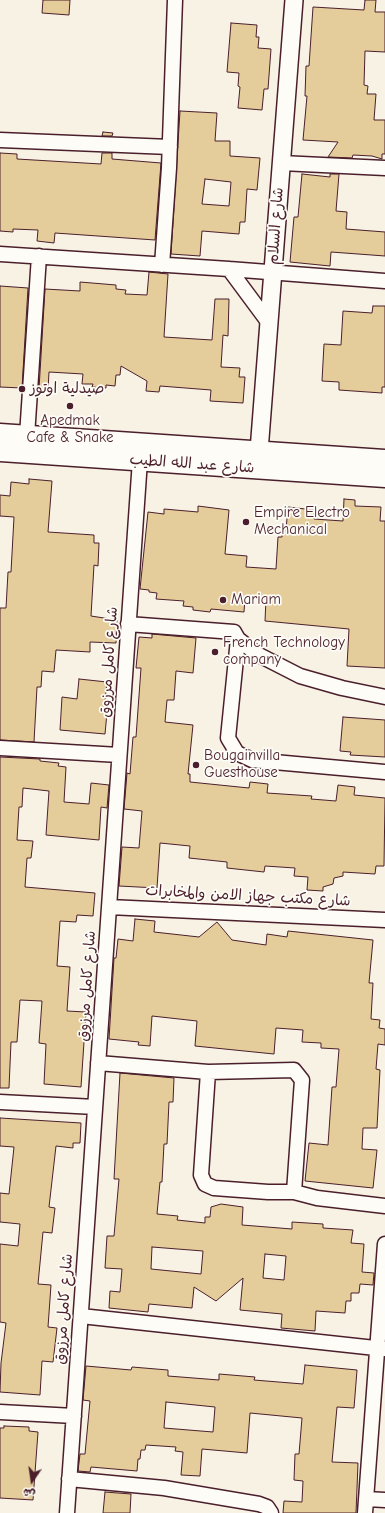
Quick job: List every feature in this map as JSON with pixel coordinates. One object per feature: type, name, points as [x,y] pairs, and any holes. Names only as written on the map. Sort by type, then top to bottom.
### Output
[{"type":"main road","name":"شارع عبد الله الطيب","points":[[0,434],[258,460],[385,477]]},
{"type":"main road","name":"شارع عبد الله الطيب","points":[[0,451],[140,460],[385,460]]},
{"type":"street","points":[[162,265],[170,147],[175,0]]},
{"type":"street","name":"شارع السلام","points":[[258,460],[294,0]]},
{"type":"street","points":[[0,140],[170,147]]},
{"type":"street","points":[[281,163],[385,168]]},
{"type":"street","points":[[0,254],[385,281]]},
{"type":"street","points":[[28,436],[39,256]]},
{"type":"street","points":[[229,269],[269,323]]},
{"type":"street","name":"شارع كامل مرزوق","points":[[66,1513],[140,460]]},
{"type":"street","points":[[128,624],[234,632],[238,639],[257,654],[300,676],[342,688],[385,696]]},
{"type":"street","points":[[238,639],[228,738],[237,753],[252,760],[385,772]]},
{"type":"street","points":[[0,748],[119,755]]},
{"type":"street","name":"شارع مكتب جهاز الامن والمخابرات","points":[[109,906],[385,920]]},
{"type":"street","points":[[98,1063],[208,1072],[294,1070],[302,1080],[294,1192]]},
{"type":"street","points":[[208,1072],[201,1175],[205,1184],[214,1188],[268,1192],[294,1192],[317,1198],[385,1206]]},
{"type":"street","points":[[0,1102],[95,1107]]},
{"type":"street","points":[[365,1513],[381,1349],[385,1244]]},
{"type":"street","points":[[81,1316],[381,1349]]},
{"type":"street","points":[[0,1412],[74,1416]]},
{"type":"street","points":[[69,1479],[164,1488],[259,1504],[267,1507],[271,1513]]},
{"type":"street","points":[[366,1499],[385,1500]]},
{"type":"building","points":[[43,0],[70,0],[69,15],[42,13]]},
{"type":"building","points":[[365,0],[376,0],[375,12],[385,12],[385,52],[365,51],[364,85],[368,86],[367,94],[376,94],[374,120],[385,120],[385,154],[382,154],[382,159],[372,156],[353,155],[352,158],[328,157],[338,142],[303,140],[307,96],[305,96],[306,66],[309,66],[313,7],[364,10]]},
{"type":"building","points":[[231,23],[257,25],[256,37],[259,37],[258,48],[271,49],[268,89],[264,89],[262,110],[238,108],[240,87],[238,86],[239,73],[227,72]]},
{"type":"building","points":[[180,111],[217,113],[215,141],[230,141],[230,156],[260,158],[257,190],[247,189],[245,222],[240,222],[239,234],[202,231],[200,256],[171,254]],"holes":[[[205,179],[231,182],[229,206],[202,204]]]},
{"type":"building","points":[[103,132],[113,133],[112,136],[102,136]]},
{"type":"building","points":[[0,153],[17,154],[17,159],[101,164],[102,153],[112,153],[112,159],[161,163],[155,240],[55,233],[54,243],[37,241],[38,230],[13,229],[13,232],[0,231]]},
{"type":"building","points":[[302,174],[330,177],[330,174],[339,174],[336,211],[347,212],[346,229],[385,232],[385,256],[331,252],[330,266],[290,262],[294,217],[298,217]]},
{"type":"building","points":[[149,272],[168,274],[164,337],[212,340],[215,299],[229,299],[228,336],[223,335],[221,367],[240,368],[239,377],[245,377],[243,403],[210,401],[211,390],[160,386],[159,392],[146,391],[147,381],[121,366],[120,375],[116,375],[115,386],[106,385],[106,388],[92,387],[93,384],[82,384],[83,374],[49,372],[48,390],[39,389],[45,289],[80,291],[80,282],[116,285],[116,289],[126,290],[125,294],[147,295]]},
{"type":"building","points":[[0,286],[28,288],[22,388],[0,387]]},
{"type":"building","points":[[373,306],[385,306],[385,387],[382,387],[382,393],[339,390],[339,382],[322,381],[324,344],[341,345],[343,311],[372,313]]},
{"type":"building","points":[[29,479],[52,481],[48,532],[94,535],[94,543],[99,543],[98,566],[94,565],[91,616],[117,620],[116,643],[90,642],[90,652],[56,650],[54,672],[42,671],[41,687],[37,687],[34,742],[0,740],[0,608],[6,608],[8,572],[11,572],[14,517],[0,516],[0,495],[10,496],[11,482],[29,484]]},
{"type":"building","points":[[344,499],[355,500],[355,506],[381,507],[380,521],[385,521],[385,668],[347,666],[349,629],[265,621],[266,599],[245,598],[244,612],[211,609],[210,612],[193,610],[193,607],[183,606],[184,601],[156,599],[157,593],[140,589],[148,512],[164,514],[164,509],[198,512],[198,506],[229,510],[225,554],[247,556],[246,567],[276,569],[278,537],[282,537],[283,530],[286,530],[288,507],[314,510],[314,519],[343,521]]},
{"type":"building","points":[[152,634],[196,638],[193,673],[176,671],[174,700],[167,700],[165,722],[193,725],[188,774],[190,774],[190,782],[249,788],[250,782],[268,784],[267,793],[312,796],[311,799],[336,801],[338,785],[355,787],[354,795],[385,798],[384,866],[376,866],[375,874],[343,872],[343,876],[334,878],[333,884],[323,887],[323,891],[307,890],[308,877],[294,876],[295,868],[265,866],[264,872],[227,868],[227,862],[189,858],[190,846],[160,843],[157,888],[119,886],[122,847],[139,848],[142,811],[124,809],[127,773],[130,774],[133,737],[136,737],[141,668],[136,668],[139,637],[152,638]]},
{"type":"building","points":[[79,679],[107,682],[105,701],[108,702],[105,734],[60,730],[62,697],[77,699]]},
{"type":"building","points":[[343,717],[385,720],[385,757],[350,755],[351,752],[340,751]]},
{"type":"building","points":[[0,757],[40,759],[40,761],[59,763],[58,766],[66,767],[64,802],[89,804],[91,783],[109,785],[107,808],[101,807],[99,840],[46,835],[49,791],[23,788],[22,807],[19,807],[17,840],[33,841],[31,858],[27,858],[25,887],[95,893],[93,916],[77,915],[76,922],[60,921],[57,966],[70,967],[67,1011],[86,1012],[81,1087],[44,1084],[46,1044],[39,1043],[42,1001],[20,1000],[17,1042],[11,1042],[9,1088],[0,1088]]},
{"type":"building","points":[[135,919],[155,921],[154,932],[199,937],[217,922],[232,940],[266,945],[267,934],[287,937],[288,931],[373,940],[369,983],[373,983],[371,1019],[380,1020],[379,1028],[385,1029],[385,1045],[378,1044],[376,1069],[380,1070],[377,1128],[363,1128],[362,1149],[377,1150],[373,1188],[305,1181],[309,1143],[328,1145],[332,1087],[336,1087],[339,1049],[321,1048],[321,1043],[302,1042],[303,1030],[276,1028],[274,1054],[195,1046],[197,1021],[152,1016],[150,1046],[138,1045],[139,1042],[109,1039],[114,958],[116,958],[118,939],[133,941]]},
{"type":"building","points":[[120,1073],[174,1078],[173,1102],[169,1102],[167,1144],[164,1144],[162,1182],[160,1182],[157,1214],[178,1216],[177,1220],[205,1223],[205,1217],[210,1217],[211,1207],[221,1204],[243,1207],[242,1225],[292,1229],[292,1222],[323,1224],[323,1228],[353,1230],[351,1243],[364,1244],[362,1272],[374,1273],[373,1285],[360,1284],[359,1293],[351,1293],[351,1301],[346,1301],[345,1313],[316,1311],[315,1331],[281,1328],[282,1314],[240,1310],[243,1278],[216,1301],[194,1287],[192,1308],[149,1304],[148,1312],[109,1308],[110,1291],[120,1292],[122,1269],[105,1268],[107,1236],[114,1236],[119,1179],[114,1179]],"holes":[[[152,1247],[203,1251],[201,1274],[151,1269]],[[265,1254],[286,1256],[284,1280],[263,1278]]]},
{"type":"building","points":[[0,1118],[81,1123],[80,1143],[73,1143],[73,1148],[56,1146],[49,1207],[55,1208],[52,1233],[43,1232],[38,1284],[51,1285],[48,1327],[57,1328],[53,1362],[42,1361],[40,1395],[0,1392],[1,1363],[6,1323],[0,1322],[0,1244],[18,1246],[20,1224],[0,1222],[0,1193],[9,1194],[14,1147],[0,1146]]},
{"type":"building","points":[[305,1365],[357,1370],[354,1408],[337,1407],[332,1462],[358,1463],[356,1513],[283,1513],[284,1501],[302,1502],[303,1481],[294,1480],[295,1454],[299,1454],[302,1418],[250,1413],[247,1453],[202,1449],[200,1476],[181,1475],[183,1452],[175,1451],[176,1447],[146,1445],[145,1450],[141,1450],[140,1459],[138,1459],[137,1471],[91,1467],[90,1472],[78,1471],[80,1454],[85,1454],[90,1401],[83,1400],[86,1366],[131,1370],[132,1367],[168,1370],[168,1376],[219,1380],[219,1374],[255,1377],[254,1380],[303,1384]],"holes":[[[166,1402],[215,1407],[213,1432],[164,1428]]]},
{"type":"building","points":[[4,1426],[29,1427],[29,1431],[38,1432],[33,1500],[0,1498],[0,1428],[4,1428]]},
{"type":"building","points":[[105,1492],[131,1494],[130,1513],[103,1513]]},
{"type":"place","name":"صيدلية اوتوز","points":[[22,389]]},
{"type":"place","name":"Apedmak Cafe & Snake","points":[[70,406]]},
{"type":"place","name":"Empire Electro Mechanical","points":[[246,522]]},
{"type":"place","name":"Mariam","points":[[223,600]]},
{"type":"place","name":"French Technology company","points":[[215,652]]},
{"type":"place","name":"Bougainvilla Guesthouse","points":[[196,765]]}]
